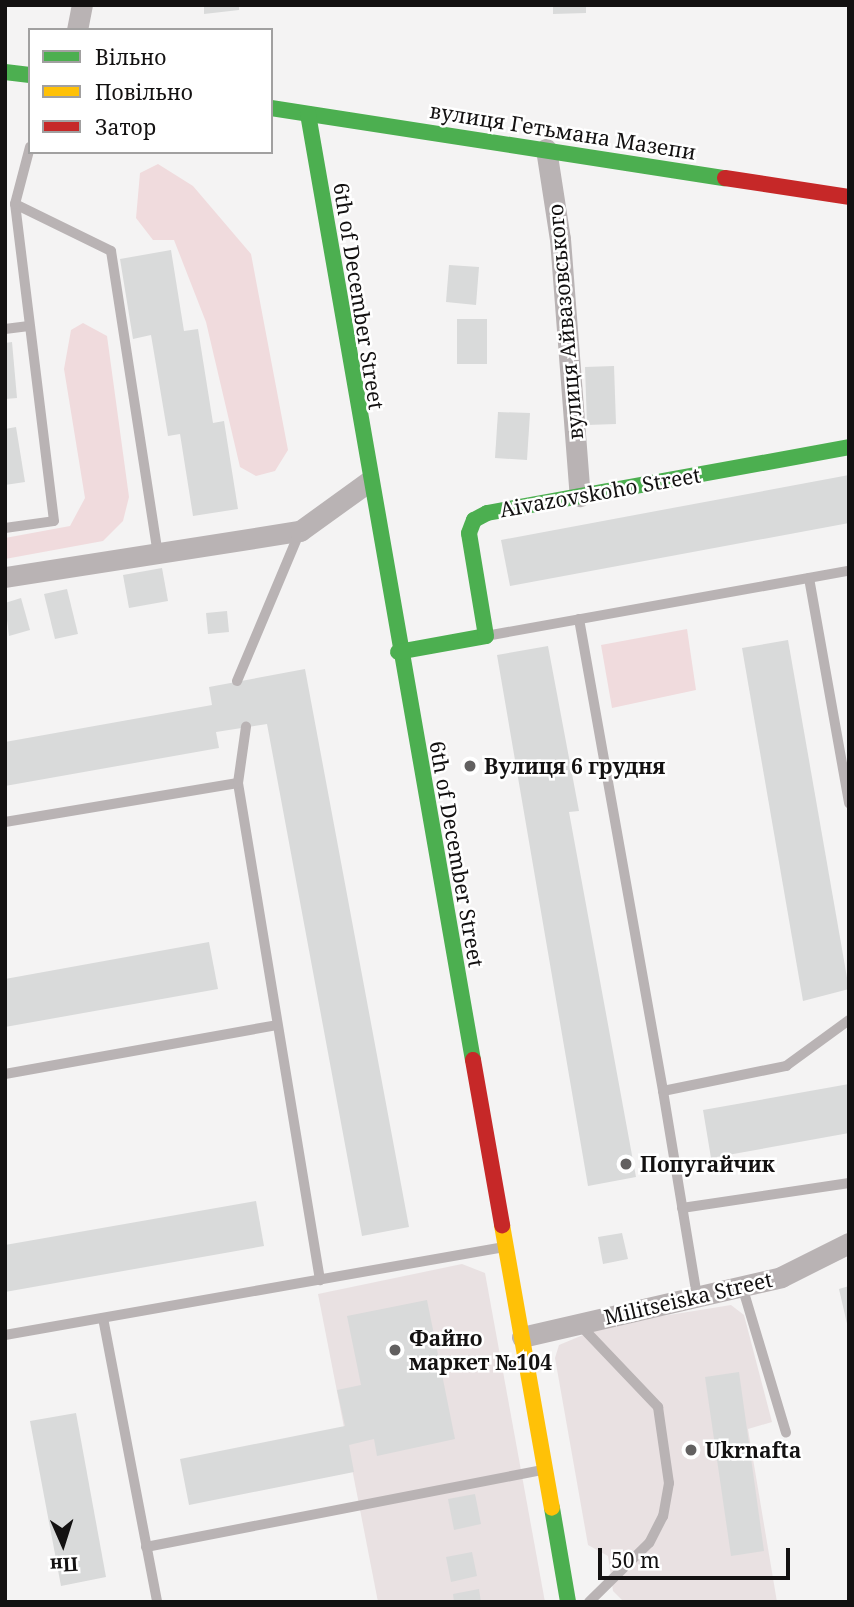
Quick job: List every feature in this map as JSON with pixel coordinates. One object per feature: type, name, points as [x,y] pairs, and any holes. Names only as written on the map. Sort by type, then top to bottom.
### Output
[{"type":"main road","points":[[5,72],[28,75]]},
{"type":"main road","name":"вулиця Гетьмана Мазепи","points":[[273,108],[849,197]]},
{"type":"main road","name":"6th of December Street","points":[[308,114],[368,482],[507,1246],[568,1602]]},
{"type":"main road","name":"Aivazovskoho Street","points":[[486,636],[469,533],[474,520],[580,496],[849,446]]},
{"type":"main road","points":[[398,652],[486,636]]},
{"type":"street","points":[[76,28],[82,5]]},
{"type":"street","name":"вулиця Айвазовського","points":[[546,149],[560,239],[580,496]]},
{"type":"street","points":[[5,577],[300,531],[368,482]]},
{"type":"street","name":"Militseiska Street","points":[[522,1337],[781,1277],[849,1243]]},
{"type":"lane","points":[[5,528],[54,521],[15,204],[28,154]]},
{"type":"lane","points":[[15,204],[111,251],[158,553]]},
{"type":"lane","points":[[5,329],[29,326]]},
{"type":"lane","points":[[237,681],[300,531]]},
{"type":"lane","points":[[486,636],[849,571]]},
{"type":"lane","points":[[809,578],[849,803]]},
{"type":"lane","points":[[579,619],[697,1296]]},
{"type":"lane","points":[[246,727],[238,783],[320,1280]]},
{"type":"lane","points":[[5,822],[238,783]]},
{"type":"lane","points":[[663,1091],[786,1066],[849,1020]]},
{"type":"lane","points":[[5,1074],[276,1025]]},
{"type":"lane","points":[[682,1208],[849,1183]]},
{"type":"lane","points":[[5,1335],[507,1246]]},
{"type":"lane","points":[[742,1286],[786,1433]]},
{"type":"lane","points":[[103,1318],[157,1602]]},
{"type":"lane","points":[[579,1324],[658,1407],[669,1483],[663,1516],[649,1543],[589,1602]]},
{"type":"lane","points":[[146,1547],[545,1470]]},
{"type":"shaded area","points":[[158,164],[193,186],[251,254],[288,450],[275,471],[256,476],[240,467],[206,322],[174,240],[153,240],[136,218],[140,173]]},
{"type":"shaded area","points":[[83,323],[107,336],[129,497],[123,521],[103,541],[5,559],[5,538],[70,526],[85,498],[64,369],[71,330]]},
{"type":"shaded area","points":[[687,629],[696,690],[612,708],[601,645]]},
{"type":"shaded area","points":[[462,1264],[485,1273],[545,1602],[378,1602],[318,1294]]},
{"type":"shaded area","points":[[731,1305],[744,1315],[772,1422],[748,1429],[777,1602],[624,1602],[613,1591],[608,1556],[588,1545],[555,1358],[559,1345],[607,1325]]},
{"type":"building","points":[[204,5],[239,5],[239,10],[204,14]]},
{"type":"building","points":[[553,5],[586,5],[586,13],[553,14]]},
{"type":"building","points":[[171,250],[184,331],[198,329],[213,423],[224,421],[238,509],[193,516],[180,434],[168,436],[151,335],[133,339],[120,259]]},
{"type":"building","points":[[449,265],[479,267],[476,305],[446,302]]},
{"type":"building","points":[[457,319],[487,319],[487,364],[457,364]]},
{"type":"building","points":[[12,342],[17,398],[5,399],[5,343]]},
{"type":"building","points":[[614,366],[616,424],[587,425],[585,367]]},
{"type":"building","points":[[498,412],[530,413],[527,460],[495,458]]},
{"type":"building","points":[[16,427],[25,482],[5,485],[5,429]]},
{"type":"building","points":[[849,475],[849,523],[510,586],[501,540]]},
{"type":"building","points":[[162,568],[168,601],[129,608],[123,575]]},
{"type":"building","points":[[67,589],[78,634],[55,639],[44,594]]},
{"type":"building","points":[[21,598],[30,630],[9,636],[5,603]]},
{"type":"building","points":[[227,611],[229,632],[208,634],[206,613]]},
{"type":"building","points":[[788,640],[849,989],[803,1001],[742,648]]},
{"type":"building","points":[[548,646],[579,811],[569,812],[636,1177],[588,1186],[497,655]]},
{"type":"building","points":[[305,669],[409,1227],[362,1236],[267,724],[216,732],[219,748],[5,786],[5,742],[212,705],[209,687]]},
{"type":"building","points":[[209,942],[218,989],[5,1027],[5,979]]},
{"type":"building","points":[[849,1084],[849,1133],[711,1158],[703,1110]]},
{"type":"building","points":[[256,1201],[264,1246],[5,1292],[5,1245]]},
{"type":"building","points":[[622,1233],[628,1259],[603,1264],[598,1237]]},
{"type":"building","points":[[849,1286],[849,1328],[848,1328],[839,1289]]},
{"type":"building","name":"Файно маркет №104","points":[[427,1300],[455,1439],[377,1456],[374,1439],[349,1445],[354,1472],[189,1505],[180,1459],[345,1426],[337,1390],[361,1385],[347,1316]]},
{"type":"building","points":[[739,1372],[764,1551],[731,1556],[705,1377]]},
{"type":"building","points":[[76,1413],[106,1577],[61,1586],[30,1421]]},
{"type":"building","points":[[475,1494],[481,1524],[454,1530],[448,1499]]},
{"type":"building","points":[[472,1552],[477,1576],[451,1582],[446,1557]]},
{"type":"building","points":[[479,1589],[481,1602],[454,1602],[453,1594]]},
{"type":"traffic: fast","points":[[5,72],[28,75]]},
{"type":"traffic: fast","points":[[273,108],[725,178]]},
{"type":"traffic: fast","points":[[308,114],[473,1060]]},
{"type":"traffic: fast","points":[[398,652],[486,636],[469,533],[474,520],[487,513],[849,447]]},
{"type":"traffic: fast","points":[[552,1508],[568,1602]]},
{"type":"traffic: slow","points":[[502,1225],[552,1508]]},
{"type":"traffic: jam","points":[[725,178],[849,197]]},
{"type":"traffic: jam","points":[[473,1060],[502,1225]]},
{"type":"place","name":"Вулиця 6 грудня","points":[[470,766]]},
{"type":"place","name":"Попугайчик","points":[[626,1164]]},
{"type":"place","name":"Файно маркет №104","points":[[395,1350]]},
{"type":"place","name":"Ukrnafta","points":[[691,1450]]}]
